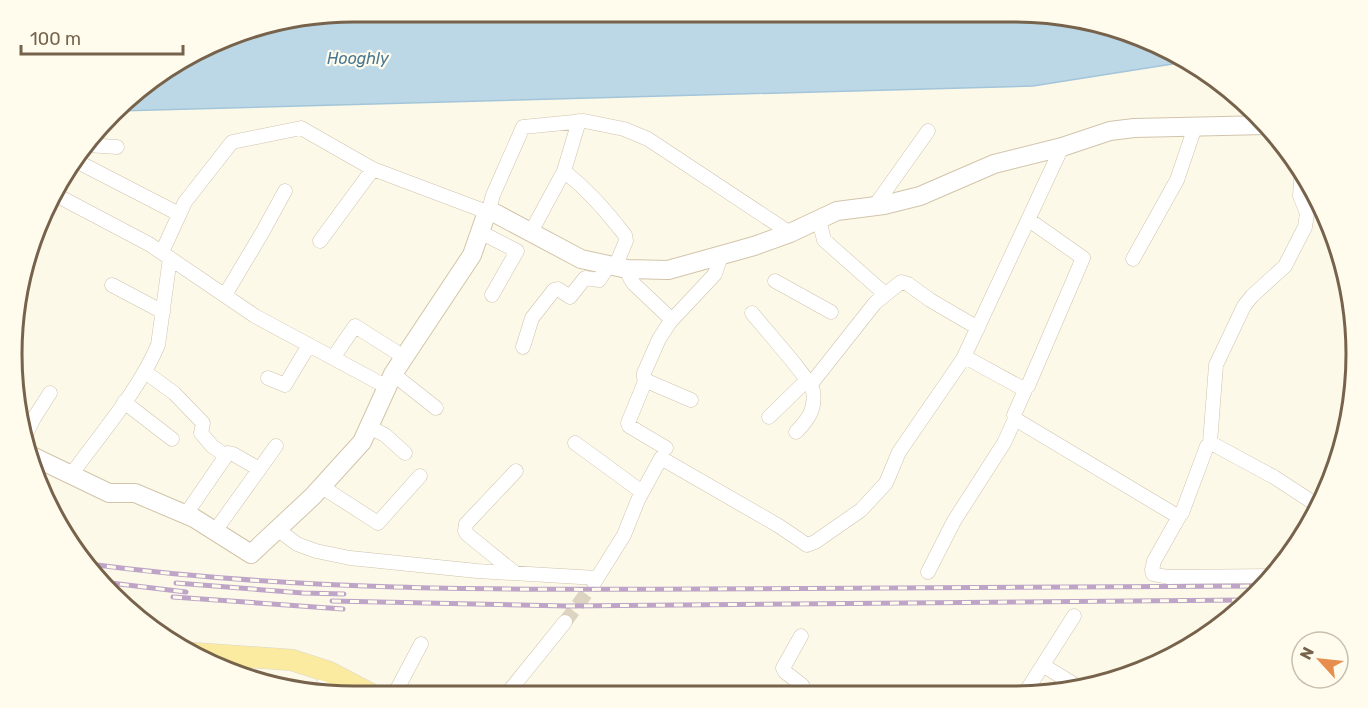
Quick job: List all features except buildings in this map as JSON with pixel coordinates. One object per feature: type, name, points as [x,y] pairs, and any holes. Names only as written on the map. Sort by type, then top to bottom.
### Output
[{"type":"main road","points":[[226,659],[250,664],[292,660],[331,674],[355,686]]},
{"type":"street","points":[[531,232],[564,171],[579,121]]},
{"type":"street","points":[[40,460],[110,493],[135,492],[186,514],[251,554],[322,487],[362,442],[390,381],[404,357],[472,255],[493,195],[523,127],[579,121],[624,129],[648,139],[790,233]]},
{"type":"street","points":[[71,475],[146,372],[158,345],[163,312],[166,255],[179,214],[185,202],[231,142],[301,128],[372,169],[488,211],[580,259],[617,267],[668,270],[721,256],[790,233],[843,209],[874,207],[929,192],[994,164],[1062,147],[1120,129],[1253,125]]},
{"type":"street","points":[[1133,260],[1177,180],[1195,127]]},
{"type":"street","points":[[874,207],[928,131]]},
{"type":"street","points":[[96,146],[117,147]]},
{"type":"street","points":[[277,530],[297,544],[332,555],[477,571],[596,580],[624,535],[642,492],[661,458],[778,526],[804,544],[811,544],[861,510],[885,484],[899,452],[965,357],[1062,147]]},
{"type":"street","points":[[82,164],[179,214]]},
{"type":"street","points":[[321,242],[372,169]]},
{"type":"street","points":[[523,347],[532,318],[554,290],[558,289],[570,297],[585,278],[597,281],[617,267],[626,241],[625,235],[600,203],[587,189],[564,171]]},
{"type":"street","points":[[1260,576],[1168,577],[1153,574],[1152,570],[1154,561],[1180,515],[1210,443],[1216,365],[1244,306],[1285,266],[1305,227],[1307,213],[1300,196],[1301,187]]},
{"type":"street","points":[[225,295],[285,191]]},
{"type":"street","points":[[62,198],[149,244],[255,316],[333,357],[390,381],[436,408]]},
{"type":"street","points":[[819,220],[824,240],[885,294]]},
{"type":"street","points":[[928,572],[954,521],[1004,443],[1083,258],[1029,220]]},
{"type":"street","points":[[480,232],[517,251],[492,295]]},
{"type":"street","points":[[666,448],[629,426],[628,423],[646,379],[644,373],[659,339],[672,320],[715,274],[721,256]]},
{"type":"street","points":[[617,267],[672,320]]},
{"type":"street","points":[[775,281],[831,312]]},
{"type":"street","points":[[769,417],[809,382],[870,308],[898,283],[905,282],[930,300],[978,328]]},
{"type":"street","points":[[112,285],[163,312]]},
{"type":"street","points":[[752,313],[809,382],[813,402],[810,418],[796,432]]},
{"type":"street","points":[[333,357],[355,326],[404,357]]},
{"type":"street","points":[[268,378],[285,385],[309,345]]},
{"type":"street","points":[[965,357],[1026,388]]},
{"type":"street","points":[[146,372],[174,393],[204,424],[201,433],[212,446],[226,456]]},
{"type":"street","points":[[646,379],[691,400]]},
{"type":"street","points":[[30,425],[50,393]]},
{"type":"street","points":[[124,402],[172,439]]},
{"type":"street","points":[[1015,419],[1180,515]]},
{"type":"street","points":[[369,427],[385,435],[405,453]]},
{"type":"street","points":[[575,443],[642,492]]},
{"type":"street","points":[[1210,443],[1274,477],[1311,501]]},
{"type":"street","points":[[215,531],[276,446]]},
{"type":"street","points":[[186,514],[230,452],[259,469]]},
{"type":"street","points":[[515,573],[465,531],[466,524],[516,471]]},
{"type":"street","points":[[322,487],[378,523],[420,476]]},
{"type":"street","points":[[1030,685],[1074,616]]},
{"type":"street","points":[[513,686],[565,622]]},
{"type":"street","points":[[801,636],[783,668],[802,686]]},
{"type":"street","points":[[399,686],[421,644]]},
{"type":"street","points":[[1044,666],[1069,681]]},
{"type":"street","points":[[324,684],[331,674]]},
{"type":"water","name":"Hooghly","points":[[354,22],[1036,23],[1079,29],[1121,40],[1174,64],[1033,86],[129,111],[152,91],[188,67],[247,40],[311,25]]},
{"type":"tunnel","points":[[565,622],[594,583]]},
{"type":"railway","points":[[99,565],[165,573],[318,584],[472,589],[1250,586]]},
{"type":"railway","points":[[176,583],[344,594]]},
{"type":"railway","points":[[116,584],[186,592]]},
{"type":"railway","points":[[173,597],[343,609]]},
{"type":"railway","points":[[332,601],[566,606],[1236,600]]}]
